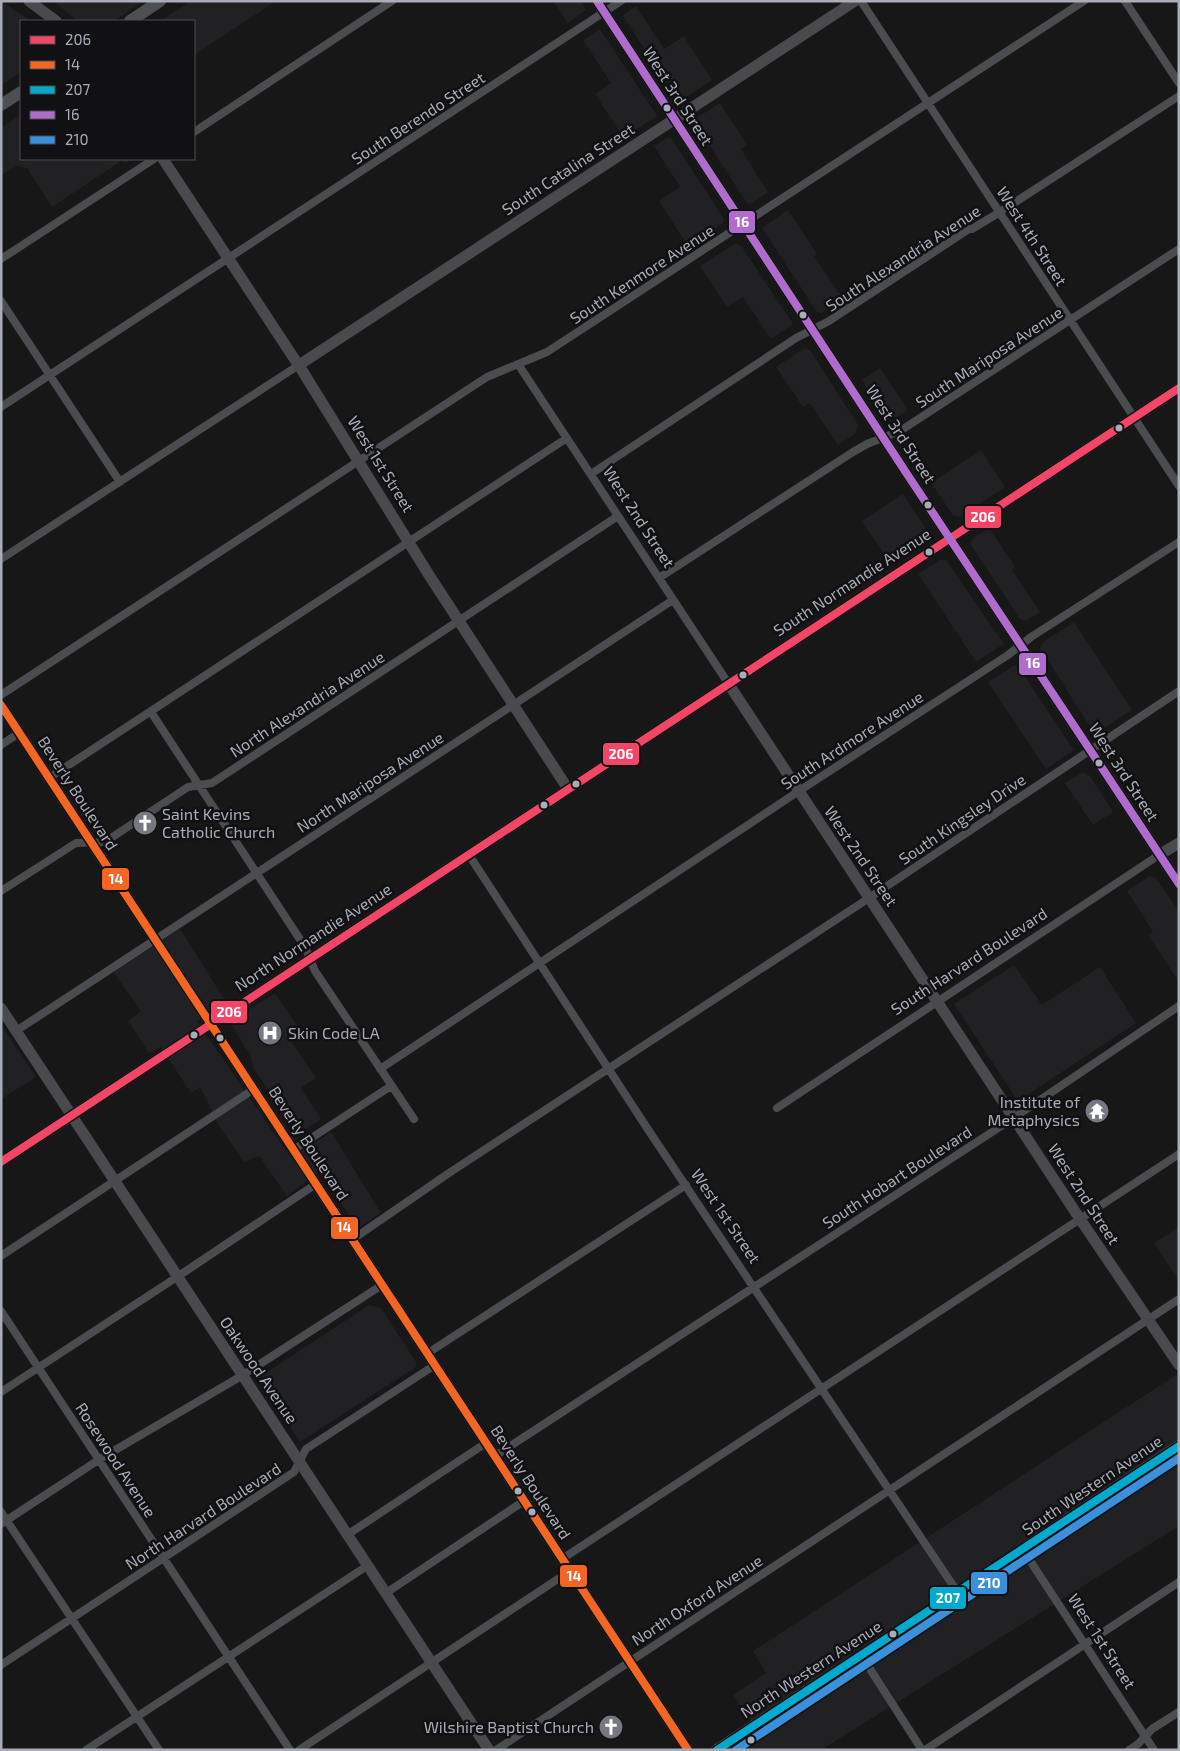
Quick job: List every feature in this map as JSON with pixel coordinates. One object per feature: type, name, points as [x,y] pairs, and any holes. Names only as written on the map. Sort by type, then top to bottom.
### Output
[{"type":"main road","points":[[29,1],[55,20]]},
{"type":"main road","points":[[132,20],[160,1]]},
{"type":"main road","name":"West 3rd Street","points":[[597,1],[883,438],[1179,884]]},
{"type":"main road","name":"South Catalina Street","points":[[299,365],[847,3]]},
{"type":"main road","points":[[1,105],[20,93]]},
{"type":"main road","name":"West 1st Street","points":[[164,160],[299,365],[458,620],[568,789]]},
{"type":"main road","name":"South Normandie Avenue","points":[[568,789],[1179,388]]},
{"type":"main road","name":"West 2nd Street","points":[[728,683],[1015,1117],[1080,1219],[1179,1365]]},
{"type":"main road","name":"Beverly Boulevard","points":[[1,705],[688,1750]]},
{"type":"main road","name":"North Normandie Avenue","points":[[1,1162],[568,789]]},
{"type":"main road","name":"South Harvard Boulevard","points":[[1160,855],[1179,843]]},
{"type":"main road","name":"Oakwood Avenue","points":[[1,1008],[489,1750]]},
{"type":"main road","name":"South Western Avenue","points":[[1023,1550],[1179,1446]]},
{"type":"main road","name":"North Western Avenue","points":[[717,1750],[1023,1550]]},
{"type":"street","points":[[195,131],[392,1]]},
{"type":"street","name":"South Berendo Street","points":[[1,406],[621,1]]},
{"type":"street","name":"West 4th Street","points":[[861,1],[1179,486]]},
{"type":"street","name":"South Kenmore Avenue","points":[[1,695],[487,377],[547,352],[1084,1]]},
{"type":"street","points":[[1125,1],[1179,83]]},
{"type":"street","name":"South Alexandria Avenue","points":[[591,474],[796,338],[829,321],[969,229],[972,230],[1179,96]]},
{"type":"street","points":[[1,259],[152,160]]},
{"type":"street","name":"South Mariposa Avenue","points":[[659,578],[853,452],[900,431],[1179,249]]},
{"type":"street","points":[[1,301],[120,482]]},
{"type":"street","name":"West 2nd Street","points":[[518,364],[728,683]]},
{"type":"street","points":[[1,559],[299,365]]},
{"type":"street","points":[[49,778],[567,438]]},
{"type":"street","name":"North Alexandria Avenue","points":[[1,891],[76,843],[108,840],[188,788],[198,784],[212,783],[618,516]]},
{"type":"street","name":"South Ardmore Avenue","points":[[380,1069],[798,791],[1179,542]]},
{"type":"street","points":[[514,704],[674,600]]},
{"type":"street","name":"South Kingsley Drive","points":[[352,1239],[1179,691]]},
{"type":"street","name":"North Mariposa Avenue","points":[[16,1031],[514,704]]},
{"type":"street","points":[[151,712],[305,946],[315,970],[390,1086],[414,1119]]},
{"type":"street","points":[[1,745],[19,732]]},
{"type":"street","name":"West 1st Street","points":[[469,855],[609,1070],[958,1593]]},
{"type":"street","name":"South Harvard Boulevard","points":[[777,1108],[1160,855]]},
{"type":"street","name":"South Hobart Boulevard","points":[[495,1456],[1015,1117],[1179,1006]]},
{"type":"street","points":[[293,1150],[390,1086]]},
{"type":"street","points":[[1,1256],[254,1089]]},
{"type":"street","points":[[562,1559],[1179,1154]]},
{"type":"street","points":[[1,1392],[316,1184]]},
{"type":"street","points":[[428,1353],[686,1185]]},
{"type":"street","points":[[4,1522],[100,1459],[243,1375],[382,1285]]},
{"type":"street","name":"North Oxford Avenue","points":[[496,1750],[1179,1299]]},
{"type":"street","name":"Rosewood Avenue","points":[[1,1311],[290,1750]]},
{"type":"street","name":"North Harvard Boulevard","points":[[1,1665],[294,1472],[306,1449],[435,1365]]},
{"type":"street","points":[[347,1535],[486,1443]]},
{"type":"street","points":[[386,1593],[524,1501]]},
{"type":"street","points":[[1,1512],[4,1522],[72,1619],[159,1750]]},
{"type":"street","name":"West 1st Street","points":[[1023,1550],[1154,1750]]},
{"type":"street","points":[[86,1750],[367,1566]]},
{"type":"street","points":[[299,1750],[570,1571]]},
{"type":"street","points":[[861,1655],[924,1750],[1179,1582]]},
{"type":"street","points":[[1129,1750],[1152,1729],[1179,1712]]},
{"type":"shaded area","points":[[1,1],[30,20],[20,20],[20,73],[1,85]]},
{"type":"shaded area","points":[[53,1],[144,1],[116,20],[77,20]]},
{"type":"shaded area","points":[[191,1],[276,1],[195,54],[195,20],[162,20]]},
{"type":"shaded area","points":[[553,1],[581,1],[586,10],[568,23]]},
{"type":"shaded area","points":[[636,6],[664,49],[684,36],[712,80],[679,102],[623,16]]},
{"type":"shaded area","points":[[600,29],[657,116],[624,138],[595,94],[611,83],[583,40]]},
{"type":"shaded area","points":[[720,103],[747,145],[741,149],[768,192],[752,203],[748,203],[745,200],[695,123],[698,117]]},
{"type":"shaded area","points":[[20,115],[20,160],[130,160],[126,163],[121,161],[52,207],[27,168],[17,166],[1,175],[1,128]]},
{"type":"shaded area","points":[[667,138],[671,138],[724,219],[723,223],[688,246],[659,201],[680,187],[654,146]]},
{"type":"shaded area","points":[[788,210],[817,254],[814,256],[843,299],[821,313],[817,312],[762,228]]},
{"type":"shaded area","points":[[736,243],[742,247],[793,324],[771,339],[743,297],[727,307],[700,266]]},
{"type":"shaded area","points":[[804,348],[810,350],[858,425],[856,433],[838,445],[810,403],[803,407],[776,367]]},
{"type":"shaded area","points":[[880,368],[908,410],[890,421],[887,420],[862,380]]},
{"type":"shaded area","points":[[981,450],[1005,487],[959,517],[953,515],[931,483]]},
{"type":"shaded area","points":[[903,494],[927,533],[888,560],[862,521]]},
{"type":"shaded area","points":[[989,528],[1015,567],[1012,570],[1040,612],[1026,621],[1020,619],[970,544],[973,538]]},
{"type":"shaded area","points":[[940,560],[946,560],[1004,644],[976,662],[918,574]]},
{"type":"shaded area","points":[[1074,622],[1132,710],[1100,731],[1091,728],[1040,648],[1043,642]]},
{"type":"shaded area","points":[[1015,665],[1018,666],[1074,750],[1046,769],[988,682]]},
{"type":"shaded area","points":[[1083,772],[1090,776],[1113,812],[1093,825],[1065,783]]},
{"type":"shaded area","points":[[1150,876],[1156,878],[1179,911],[1179,982],[1148,935],[1153,932],[1127,891]]},
{"type":"shaded area","points":[[180,929],[228,1005],[197,1021],[291,1158],[331,1132],[381,1213],[358,1228],[319,1172],[287,1196],[259,1156],[244,1162],[218,1124],[200,1087],[191,1093],[161,1047],[149,1053],[128,1021],[141,1011],[113,972]]},
{"type":"shaded area","points":[[1014,965],[1042,1005],[1100,967],[1136,1023],[1018,1101],[954,1004]]},
{"type":"shaded area","points":[[275,993],[298,1027],[287,1035],[316,1078],[301,1088],[321,1119],[298,1134],[254,1069],[250,1055],[231,1024],[234,1019]]},
{"type":"shaded area","points":[[1,1025],[36,1077],[1,1099]]},
{"type":"shaded area","points":[[1179,1227],[1179,1281],[1154,1243]]},
{"type":"shaded area","points":[[369,1305],[381,1308],[416,1362],[416,1367],[300,1442],[258,1378]]},
{"type":"shaded area","points":[[1179,1373],[1179,1526],[821,1750],[746,1750],[741,1743],[759,1733],[733,1695],[766,1673],[753,1651]]},
{"type":"transit line","name":"16","points":[[597,1],[1179,884]]},
{"type":"transit line","name":"206","points":[[1,1162],[1179,388]]},
{"type":"transit line","name":"14","points":[[1,705],[688,1750]]},
{"type":"transit line","name":"207","points":[[717,1750],[1179,1446]]},
{"type":"transit line","name":"210","points":[[736,1750],[1179,1458]]},
{"type":"place","name":"Saint Kevins Catholic Church","points":[[145,823]]},
{"type":"place","name":"Skin Code LA","points":[[270,1033]]},
{"type":"place","name":"Institute of Metaphysics","points":[[1097,1111]]},
{"type":"place","name":"Wilshire Baptist Church","points":[[611,1727]]}]
